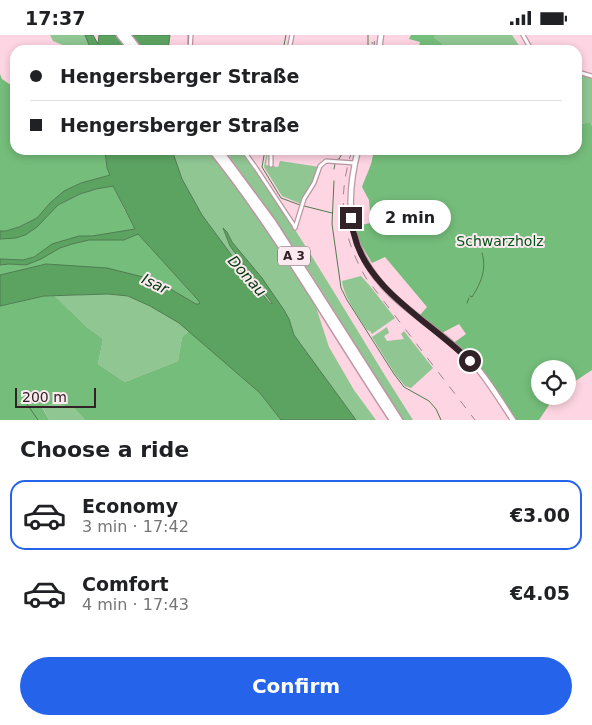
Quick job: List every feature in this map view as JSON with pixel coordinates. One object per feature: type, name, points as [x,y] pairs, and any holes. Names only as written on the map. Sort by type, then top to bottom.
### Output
[{"type":"highway","points":[[120,35],[128,45]]},
{"type":"highway","points":[[127,35],[135,45]]},
{"type":"highway","name":"A 3","points":[[216,155],[264,220],[393,420]]},
{"type":"highway","name":"A 3","points":[[224,155],[273,223],[399,420]]},
{"type":"highway","points":[[318,301],[323,318]]},
{"type":"main road","points":[[357,155],[351,192],[351,218],[358,247],[368,265],[378,280],[392,295],[452,344],[478,369],[513,420]]},
{"type":"street","points":[[246,155],[295,228],[304,199],[314,183],[320,166],[326,161],[355,163]]},
{"type":"street","points":[[271,155],[271,165]]},
{"type":"shaded area","points":[[50,35],[85,35],[89,45],[63,45],[53,41]]},
{"type":"shaded area","points":[[436,35],[512,35],[519,45],[444,45],[434,37]]},
{"type":"shaded area","points":[[582,74],[592,79],[592,126],[590,122],[582,124]]},
{"type":"shaded area","points":[[174,155],[211,155],[229,176],[315,304],[329,347],[354,390],[376,420],[356,420],[294,335],[284,310],[262,278],[223,229],[230,246],[272,304],[244,272],[202,215],[182,179]]},
{"type":"shaded area","points":[[229,155],[243,155],[286,216],[413,420],[403,420],[297,252]]},
{"type":"shaded area","points":[[267,155],[266,165],[278,167],[280,161],[320,167],[301,204],[282,196],[264,167]]},
{"type":"shaded area","points":[[361,276],[395,318],[372,334],[367,330],[352,306],[343,287],[342,281]]},
{"type":"shaded area","points":[[108,294],[128,296],[150,306],[189,331],[182,337],[178,361],[125,382],[98,364],[103,339],[88,328],[55,296]]},
{"type":"shaded area","points":[[387,327],[389,333],[384,336],[387,341],[404,339],[401,334],[404,331],[433,368],[411,388],[405,386],[395,374],[372,337]]},
{"type":"shaded area","points":[[55,403],[75,409],[85,420],[49,420],[42,406]]},
{"type":"green space","points":[[411,35],[436,35],[434,37],[444,45],[419,45],[420,42],[409,39]]},
{"type":"green space","points":[[0,74],[2,79],[10,85],[10,155],[106,155],[110,175],[81,183],[65,191],[50,203],[37,218],[19,227],[0,231]]},
{"type":"green space","name":"Schwarzholz","points":[[590,122],[592,126],[592,370],[576,381],[576,360],[531,360],[531,405],[549,405],[539,420],[513,420],[478,369],[452,344],[466,334],[459,324],[440,334],[420,315],[427,307],[385,257],[372,263],[359,241],[356,226],[371,223],[369,200],[362,187],[373,155],[582,155],[582,124]]},
{"type":"green space","points":[[113,186],[135,229],[92,236],[79,236],[41,252],[34,257],[23,260],[0,259],[0,239],[6,239],[58,205],[80,194]]},
{"type":"green space","points":[[138,234],[198,300],[199,304],[155,280],[46,264],[0,275],[0,265],[26,265],[72,244],[89,240],[124,240]]},
{"type":"green space","points":[[44,296],[55,296],[88,328],[103,339],[98,364],[125,382],[178,361],[182,337],[189,331],[260,393],[281,420],[85,420],[75,409],[55,403],[42,407],[49,420],[0,420],[0,306]]},
{"type":"water","points":[[85,35],[93,35],[98,44],[99,35],[170,35],[169,45],[89,45]]},
{"type":"water","points":[[106,155],[174,155],[182,179],[202,215],[244,272],[272,304],[230,246],[223,228],[232,242],[262,278],[284,310],[294,335],[356,420],[281,420],[260,393],[179,323],[128,296],[108,294],[44,296],[0,306],[0,275],[46,264],[107,268],[155,280],[196,304],[200,303],[138,234],[124,240],[89,240],[72,244],[26,265],[0,265],[0,259],[23,260],[34,257],[52,244],[79,236],[92,236],[135,229],[113,186],[80,194],[58,205],[37,227],[25,235],[16,238],[0,239],[0,231],[19,227],[37,218],[64,191],[81,183],[110,175]]},
{"type":"waterway","points":[[284,45],[286,35]]},
{"type":"waterway","points":[[368,35],[368,45]]},
{"type":"waterway","points":[[264,155],[262,167],[281,198],[300,205]]},
{"type":"waterway","points":[[335,160],[339,159],[341,155]]},
{"type":"waterway","points":[[334,169],[335,164]]},
{"type":"waterway","points":[[334,181],[332,224],[341,288],[394,374],[404,387],[429,401],[436,409],[441,420]]},
{"type":"waterway","points":[[304,206],[332,213]]},
{"type":"waterway","points":[[470,296],[472,297],[482,276],[484,265],[482,253]]},
{"type":"waterway","points":[[467,303],[469,298]]},
{"type":"waterway","points":[[38,392],[28,397],[27,404],[38,420]]},
{"type":"railway","points":[[188,35],[188,45]]},
{"type":"railway","points":[[374,45],[375,35]]},
{"type":"railway","points":[[351,155],[344,184],[344,216],[351,247],[358,262],[366,278],[475,420]]},
{"type":"route","points":[[351,218],[358,247],[378,280],[396,299],[443,336],[470,361]]},
{"type":"water label","name":"Donau","points":[[247,276]]},
{"type":"water label","name":"Isar","points":[[155,284]]}]
